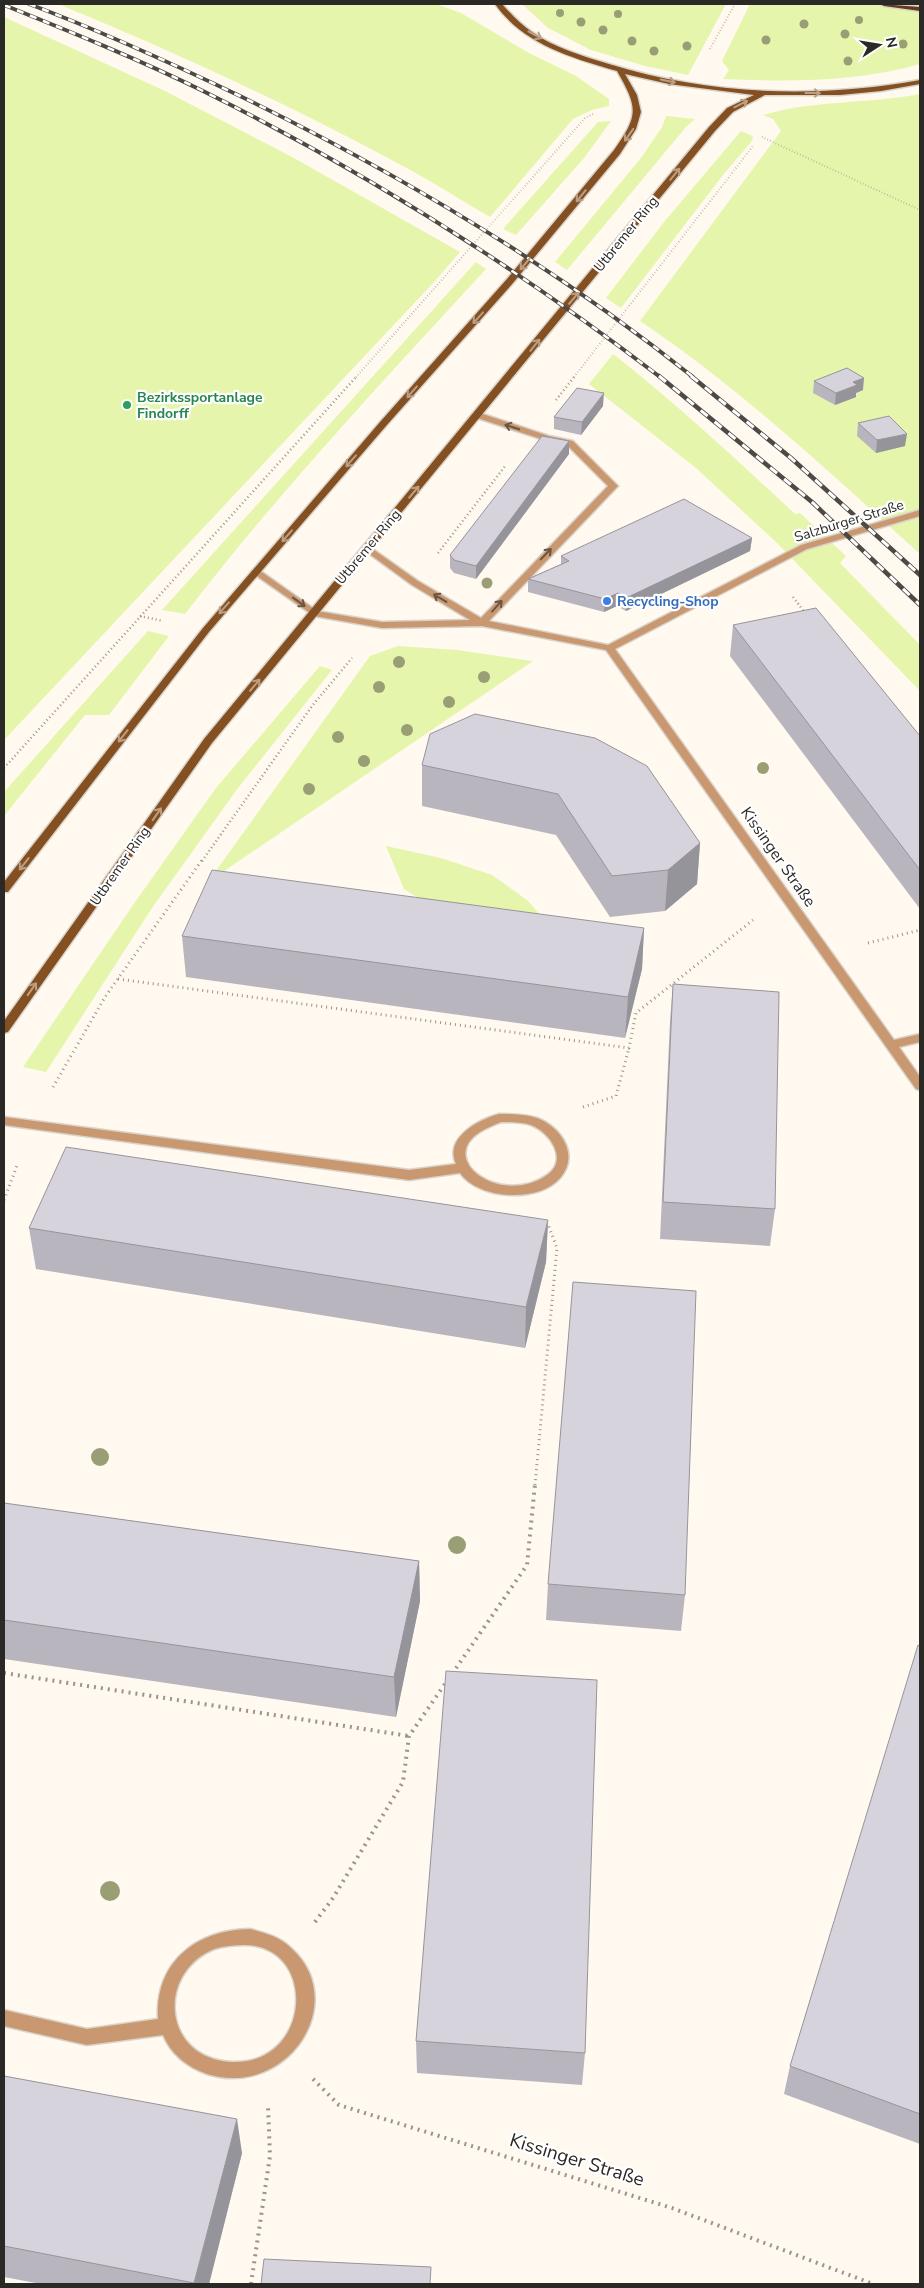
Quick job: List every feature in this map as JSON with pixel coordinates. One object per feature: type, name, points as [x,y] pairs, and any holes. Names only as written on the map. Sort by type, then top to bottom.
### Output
[{"type":"highway","points":[[884,4],[920,9]]},
{"type":"main road","points":[[498,4],[523,29],[564,52],[620,71],[690,86],[764,93],[836,93],[920,82]]},
{"type":"main road","points":[[4,889],[206,630],[510,282],[634,129],[638,109],[636,99],[620,71]]},
{"type":"main road","name":"Utbremer Ring","points":[[4,1029],[208,741],[716,124],[730,110],[764,93]]},
{"type":"street","points":[[477,415],[531,433],[570,443],[613,486],[482,623]]},
{"type":"street","name":"Salzburger Straße","points":[[609,648],[804,547],[920,513]]},
{"type":"street","points":[[367,548],[415,583],[482,623]]},
{"type":"street","points":[[256,572],[314,612],[382,624],[482,623],[609,648]]},
{"type":"street","name":"Kissinger Straße","points":[[609,648],[920,1086]]},
{"type":"street","points":[[892,1045],[920,1038]]},
{"type":"street","points":[[499,1118],[517,1118],[534,1121],[548,1129],[558,1138],[563,1149],[563,1160],[558,1171],[549,1181],[536,1188],[519,1192],[501,1192],[485,1187],[471,1179],[462,1168],[459,1155],[462,1143],[469,1131],[483,1123],[499,1118]]},
{"type":"street","points":[[4,1121],[409,1175],[462,1168]]},
{"type":"street","points":[[250,1937],[271,1943],[289,1956],[300,1973],[307,1993],[305,2013],[298,2033],[284,2050],[266,2063],[242,2070],[218,2070],[196,2062],[179,2046],[169,2026],[166,2004],[171,1981],[185,1962],[204,1946],[226,1938],[250,1937]]},
{"type":"street","points":[[4,2018],[87,2037],[169,2026]]},
{"type":"path","points":[[690,86],[735,4]]},
{"type":"path","points":[[4,768],[501,215],[585,118]]},
{"type":"path","points":[[760,136],[920,210]]},
{"type":"path","points":[[415,583],[754,144]]},
{"type":"path","points":[[768,565],[808,617]]},
{"type":"path","points":[[4,1200],[34,1125],[67,1060],[118,979],[312,706],[382,624]]},
{"type":"path","points":[[548,1129],[575,1109],[616,1096],[636,1013],[785,895]]},
{"type":"path","points":[[910,933],[920,930]]},
{"type":"path","points":[[118,979],[629,1048]]},
{"type":"path","points":[[289,1956],[333,1898],[404,1782],[409,1736],[527,1565],[557,1248],[536,1188]]},
{"type":"path","points":[[4,1673],[409,1736]]},
{"type":"path","name":"Kissinger Straße","points":[[284,2050],[339,2105],[672,2208],[873,2284]]},
{"type":"path","points":[[251,2284],[270,2156],[266,2063]]},
{"type":"green space","points":[[58,4],[436,4],[461,13],[529,53],[576,76],[609,99],[609,106],[592,110],[573,119],[490,217],[427,179],[307,116],[142,39]]},
{"type":"green space","points":[[522,4],[726,4],[688,75],[645,66],[591,50],[548,28]]},
{"type":"green space","points":[[750,4],[920,4],[920,64],[872,74],[823,79],[723,79],[729,70],[722,61]]},
{"type":"green space","name":"Bezirkssportanlage Findorff","points":[[4,17],[165,91],[294,158],[460,252],[435,281],[4,740]]},
{"type":"green space","points":[[920,94],[920,554],[749,403],[640,321],[781,131],[773,119],[763,115],[821,104]]},
{"type":"green space","points":[[666,116],[695,119],[686,127],[567,270],[555,262],[641,158],[662,127]]},
{"type":"green space","points":[[611,121],[584,158],[516,235],[503,229],[598,122]]},
{"type":"green space","points":[[741,131],[753,136],[752,141],[723,175],[621,308],[606,298],[664,222]]},
{"type":"green space","points":[[476,262],[486,269],[294,481],[185,614],[162,610]]},
{"type":"green space","points":[[613,354],[683,412],[795,514],[800,513],[846,556],[840,563],[920,645],[920,691],[777,543],[696,468],[589,384]]},
{"type":"green space","points":[[148,631],[169,636],[109,715],[85,715],[4,816],[4,792]]},
{"type":"green space","points":[[398,646],[457,650],[533,661],[208,882],[370,656]]},
{"type":"green space","points":[[320,666],[332,670],[238,788],[152,908],[46,1072],[23,1067],[133,905],[216,788]]},
{"type":"green space","points":[[386,846],[441,858],[492,875],[527,900],[554,930],[445,915],[404,889]]},
{"type":"building","points":[[847,368],[864,378],[853,382],[857,385],[836,393],[814,381]]},
{"type":"building","points":[[577,388],[604,393],[582,422],[554,417]]},
{"type":"building","points":[[889,416],[907,434],[877,440],[858,423]]},
{"type":"building","points":[[542,436],[569,441],[476,566],[454,560],[450,555]]},
{"type":"building","points":[[684,499],[752,538],[626,598],[618,593],[605,599],[528,579],[569,561],[561,556]]},
{"type":"building","points":[[816,608],[920,736],[920,870],[733,625]]},
{"type":"building","points":[[475,714],[595,738],[647,766],[700,843],[668,870],[612,876],[558,794],[422,765],[430,734]]},
{"type":"building","points":[[212,870],[644,928],[628,997],[182,936]]},
{"type":"building","points":[[673,984],[779,992],[775,1209],[663,1202]]},
{"type":"building","points":[[66,1147],[548,1220],[526,1307],[29,1228]]},
{"type":"building","points":[[573,1282],[696,1291],[685,1595],[548,1584]]},
{"type":"building","points":[[4,1503],[419,1561],[394,1677],[4,1620]]},
{"type":"building","points":[[918,1645],[920,1646],[920,2114],[790,2066]]},
{"type":"building","points":[[446,1671],[597,1680],[585,2053],[416,2041]]},
{"type":"building","points":[[4,2076],[237,2119],[194,2283],[4,2246]]},
{"type":"building","points":[[264,2259],[431,2267],[430,2284],[261,2284]]},
{"type":"railway","points":[[29,4],[136,48],[240,96],[359,157],[474,224],[531,260],[586,297],[693,377]]},
{"type":"railway","points":[[4,5],[179,79],[323,154],[439,223],[495,260],[660,377]]},
{"type":"railway","points":[[659,376],[812,502],[920,605]]},
{"type":"railway","points":[[691,376],[791,458],[920,575]]},
{"type":"place","name":"Bezirkssportanlage Findorff","points":[[127,405]]},
{"type":"place","name":"Recycling-Shop","points":[[607,601]]}]
